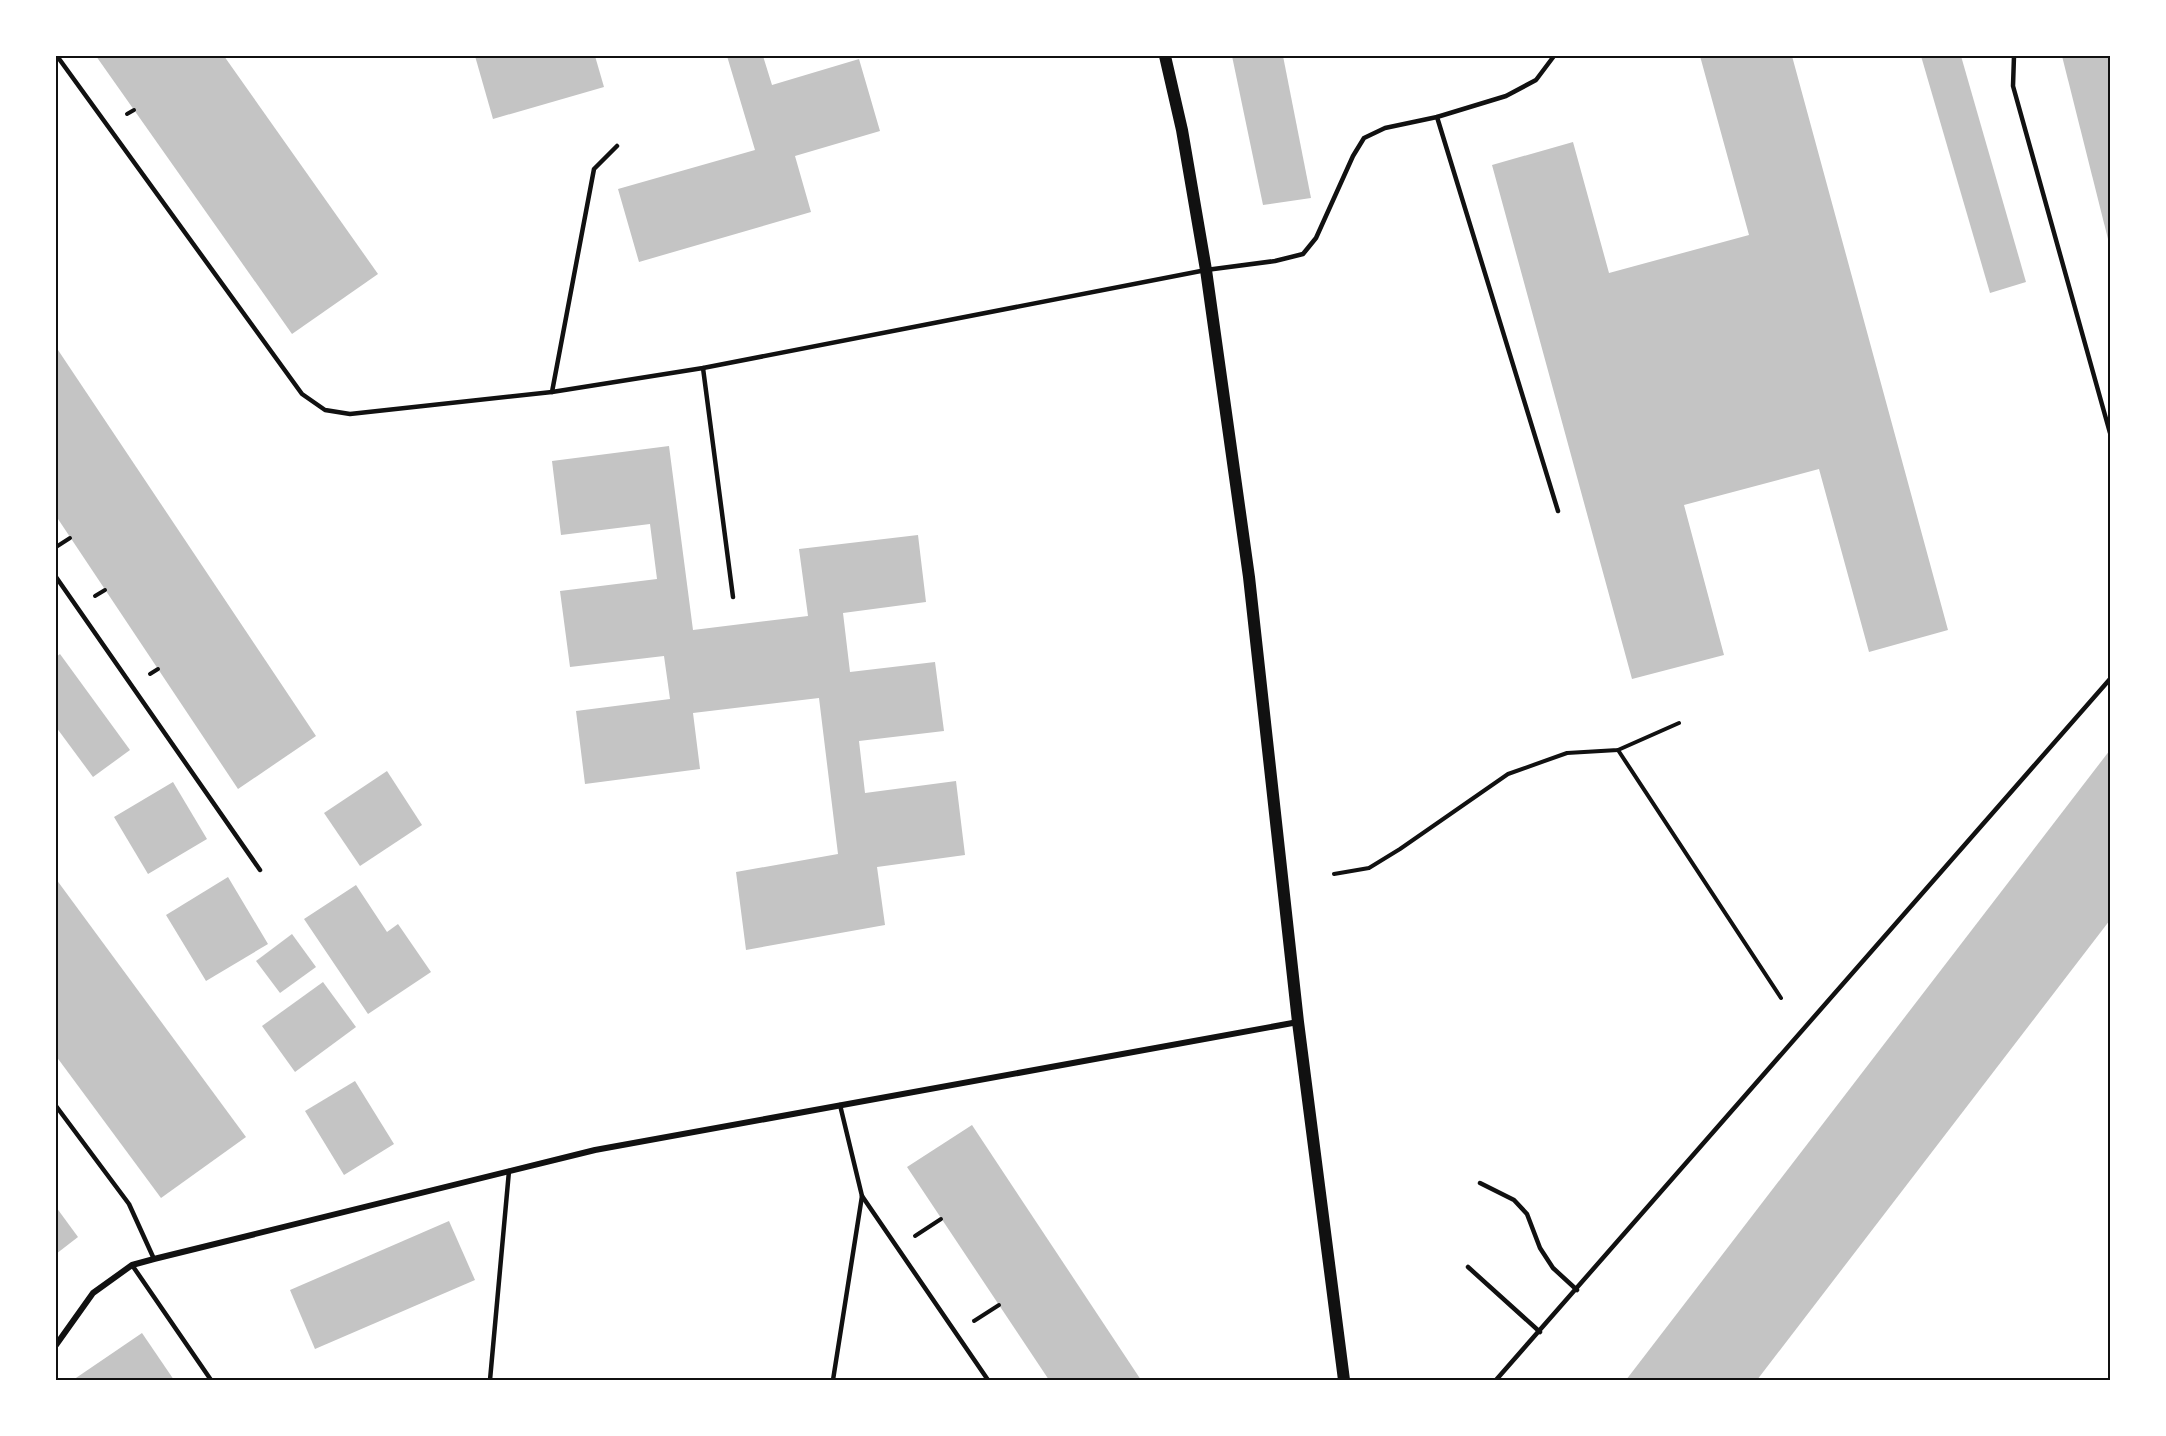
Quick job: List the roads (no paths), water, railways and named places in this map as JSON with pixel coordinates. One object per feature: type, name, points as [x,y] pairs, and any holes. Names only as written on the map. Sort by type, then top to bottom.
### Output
[{"type":"main road","points":[[1165,56],[1182,130],[1206,270],[1249,577],[1298,1022],[1344,1380]]},
{"type":"street","points":[[56,1345],[93,1293],[132,1265],[154,1259],[595,1149],[1298,1022]]},
{"type":"lane","points":[[57,56],[302,394],[326,410],[350,414],[552,392],[703,368],[1206,270],[1275,261],[1303,254],[1316,238],[1353,156],[1364,138],[1385,128],[1437,117],[1506,96],[1536,80],[1554,56]]},
{"type":"lane","points":[[2014,56],[2013,86],[2110,433]]},
{"type":"lane","points":[[1437,117],[1558,511]]},
{"type":"lane","points":[[552,392],[594,169],[617,146]]},
{"type":"lane","points":[[703,368],[733,597]]},
{"type":"lane","points":[[56,577],[260,870]]},
{"type":"lane","points":[[1496,1380],[2110,679]]},
{"type":"lane","points":[[840,1105],[862,1196],[987,1380]]},
{"type":"lane","points":[[56,1106],[129,1204],[154,1259]]},
{"type":"lane","points":[[490,1380],[509,1171]]},
{"type":"lane","points":[[1480,1183],[1514,1200],[1527,1214],[1540,1248],[1554,1268],[1577,1290]]},
{"type":"lane","points":[[832,1380],[862,1196]]},
{"type":"lane","points":[[132,1265],[211,1380]]},
{"type":"lane","points":[[1468,1266],[1540,1332]]}]
